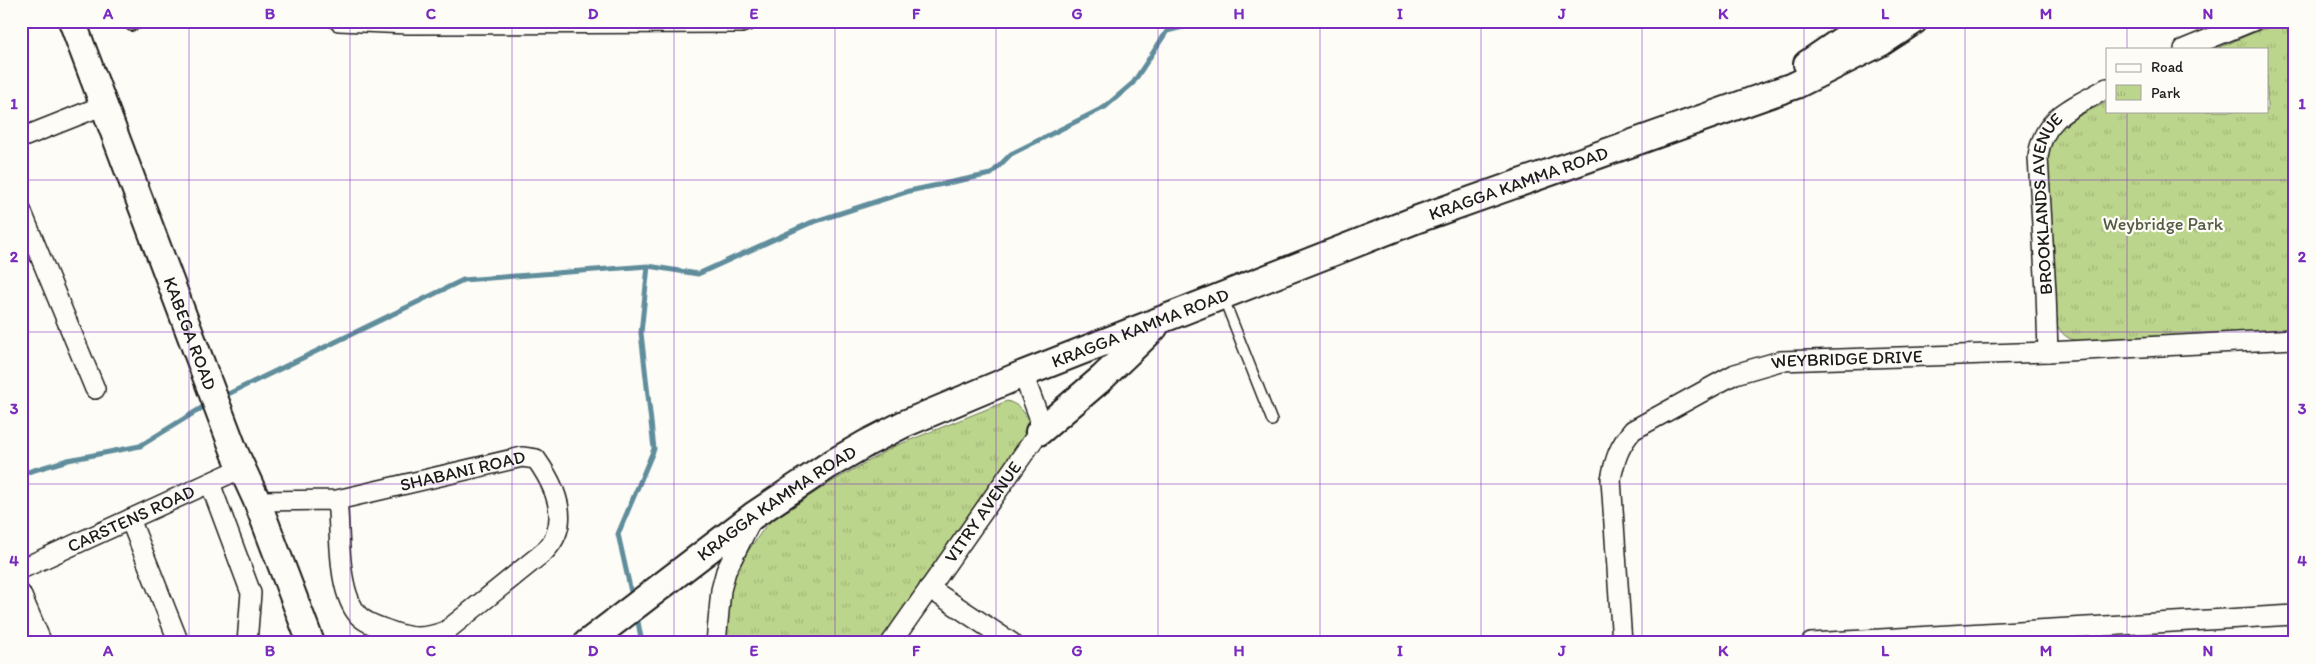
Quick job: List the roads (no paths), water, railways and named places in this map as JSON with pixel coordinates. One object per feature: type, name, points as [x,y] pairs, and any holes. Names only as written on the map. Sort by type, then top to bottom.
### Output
[{"type":"main road","name":"KABEGA ROAD","points":[[72,21],[183,317],[238,460],[257,501],[311,643]]},
{"type":"main road","name":"KRAGGA KAMMA ROAD","points":[[1740,104],[1807,64],[1870,21]]},
{"type":"main road","name":"KRAGGA KAMMA ROAD","points":[[587,643],[754,515],[867,443],[904,424],[1023,374],[1418,219],[1796,84],[1882,42],[1914,21]]},
{"type":"main road","points":[[1040,432],[1102,378],[1164,319]]},
{"type":"street","points":[[340,21],[408,24],[731,23],[747,21]]},
{"type":"street","points":[[2186,48],[2253,21]]},
{"type":"street","name":"BROOKLANDS AVENUE","points":[[2048,352],[2038,157],[2039,145],[2053,120],[2106,89]]},
{"type":"street","points":[[21,138],[104,105]]},
{"type":"street","points":[[21,210],[95,389]]},
{"type":"street","name":"WEYBRIDGE DRIVE","points":[[1622,643],[1611,479],[1615,456],[1622,442],[1633,430],[1735,374],[1780,361],[2048,352],[2295,339]]},
{"type":"street","points":[[1023,374],[1039,417],[1040,432]]},
{"type":"street","name":"VITRY AVENUE","points":[[891,643],[1040,432]]},
{"type":"street","name":"SHABANI ROAD","points":[[257,501],[337,500],[522,456],[536,459],[544,469],[550,481],[561,520],[555,541],[545,551],[446,631],[429,637],[415,638],[372,624],[360,617],[352,607],[341,561],[337,500]]},
{"type":"street","name":"CARSTENS ROAD","points":[[21,569],[210,483],[238,460]]},
{"type":"street","points":[[210,483],[251,592],[247,643]]},
{"type":"street","points":[[716,643],[721,590],[726,571],[754,515]]},
{"type":"street","points":[[130,519],[179,643]]},
{"type":"street","points":[[929,588],[1012,643]]},
{"type":"street","points":[[21,594],[42,643]]},
{"type":"street","points":[[1811,643],[2082,635],[2295,615]]},
{"type":"lane","points":[[131,26],[146,21]]},
{"type":"lane","points":[[1223,296],[1272,421]]},
{"type":"waterway","points":[[222,397],[463,280],[648,266],[698,274],[810,223],[909,191],[991,174],[1011,154],[1105,107],[1133,83],[1167,31],[1207,21]]},
{"type":"waterway","points":[[631,592],[618,534],[654,449],[641,333],[648,266]]},
{"type":"waterway","points":[[21,474],[68,460],[140,446],[208,404]]},
{"type":"waterway","points":[[638,622],[642,643]]},
{"type":"park label","name":"Weybridge Park","points":[[2163,224]]}]
